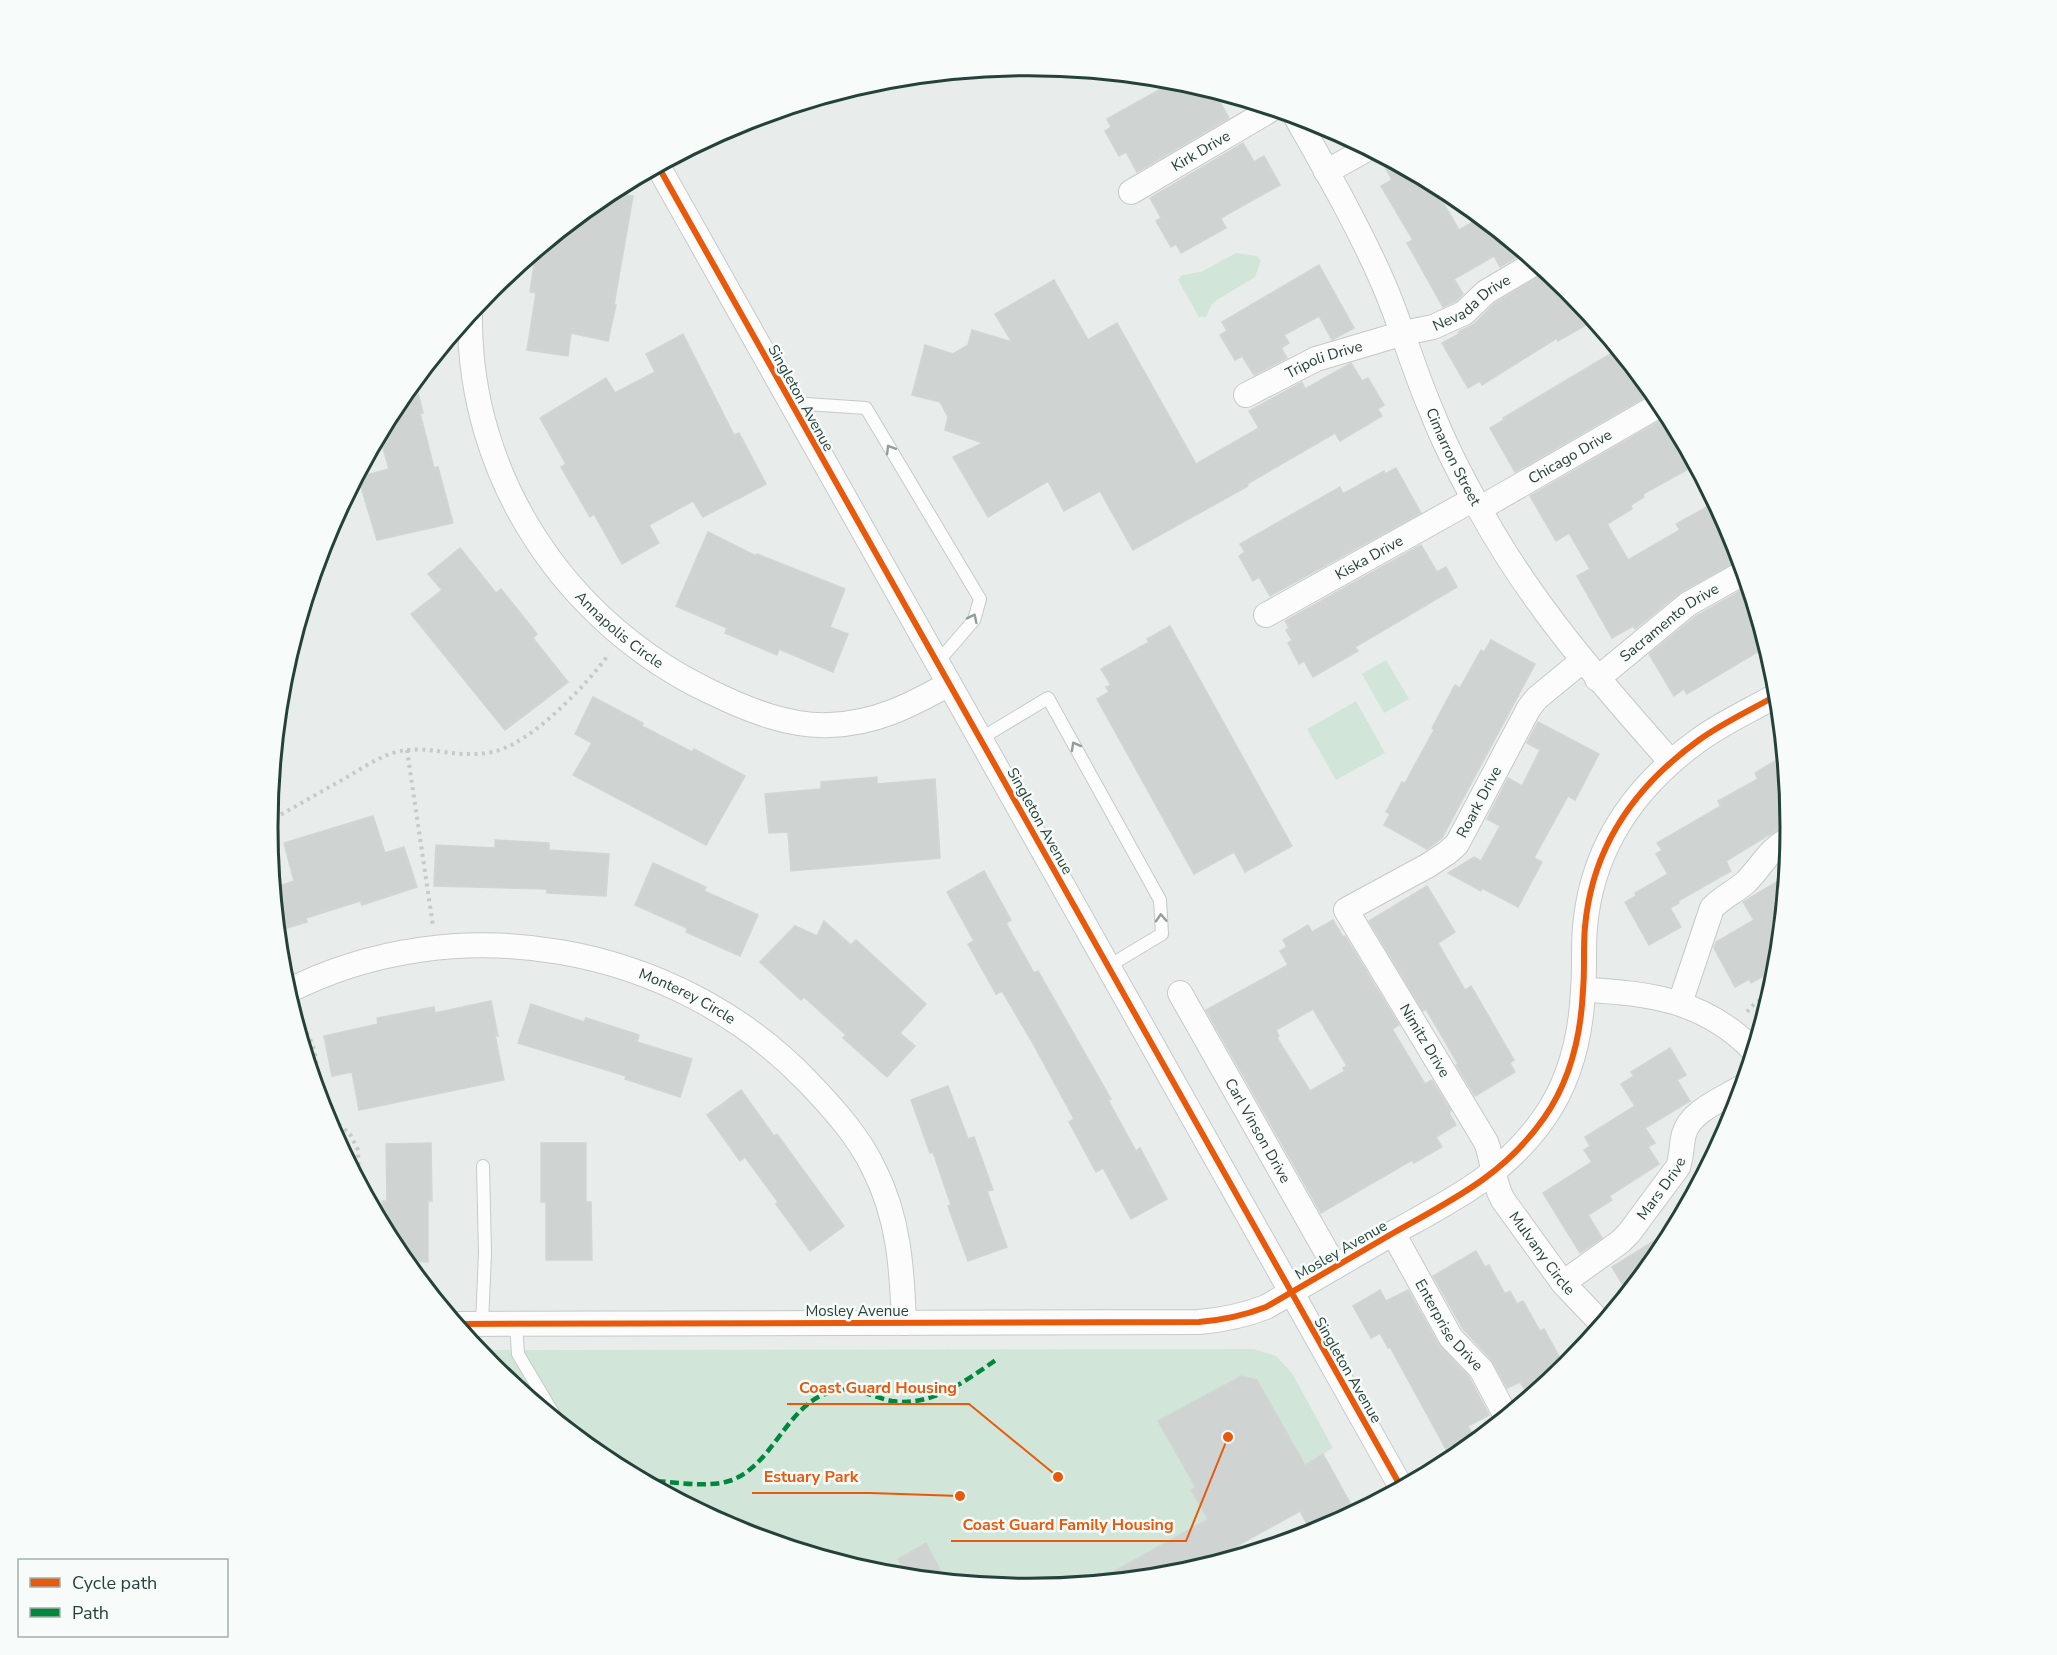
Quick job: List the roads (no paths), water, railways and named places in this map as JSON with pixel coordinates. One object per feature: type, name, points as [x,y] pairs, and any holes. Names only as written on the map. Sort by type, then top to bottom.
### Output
[{"type":"street","name":"Kirk Drive","points":[[1131,192],[1264,114]]},
{"type":"street","name":"Cimarron Street","points":[[1302,129],[1361,236],[1404,333],[1431,412],[1477,504],[1515,569],[1590,670],[1671,762]]},
{"type":"street","points":[[1326,172],[1359,153]]},
{"type":"street","name":"Singleton Avenue","points":[[662,172],[1398,1481]]},
{"type":"street","name":"Nevada Drive","points":[[1404,333],[1432,327],[1464,313],[1486,292],[1528,267]]},
{"type":"street","name":"Annapolis Circle","points":[[471,324],[476,383],[484,424],[502,476],[516,506],[538,544],[563,579],[592,610],[655,662],[690,682],[763,714],[796,722],[828,725],[858,723],[886,716],[909,706],[943,674]]},
{"type":"street","name":"Tripoli Drive","points":[[1246,395],[1316,359],[1404,333]]},
{"type":"street","name":"Chicago Drive","points":[[1477,504],[1652,409]]},
{"type":"street","name":"Kiska Drive","points":[[1266,615],[1477,504]]},
{"type":"street","name":"Sacramento Drive","points":[[1590,670],[1688,604],[1736,577]]},
{"type":"street","name":"Roark Drive","points":[[1346,910],[1427,866],[1457,844],[1529,708],[1537,698],[1590,670]]},
{"type":"street","name":"Mosley Avenue","points":[[465,1324],[1198,1322],[1246,1315],[1290,1293],[1459,1196],[1492,1174],[1522,1147],[1546,1116],[1563,1084],[1576,1050],[1584,990],[1585,926],[1592,886],[1604,852],[1620,821],[1642,789],[1671,762],[1700,739],[1768,700]]},
{"type":"street","points":[[1680,1003],[1712,908],[1723,897],[1739,888],[1770,852],[1779,846]]},
{"type":"street","name":"Nimitz Drive","points":[[1346,910],[1486,1142],[1491,1157],[1492,1174]]},
{"type":"street","name":"Monterey Circle","points":[[295,988],[361,962],[399,953],[480,945],[521,946],[563,951],[646,974],[721,1011],[756,1035],[792,1065],[825,1100],[852,1134],[874,1168],[898,1235],[902,1264],[904,1323]]},
{"type":"street","points":[[1584,990],[1649,995],[1680,1003],[1712,1018],[1747,1044]]},
{"type":"street","name":"Carl Vinson Drive","points":[[1180,993],[1335,1267]]},
{"type":"street","name":"Mars Drive","points":[[1563,1283],[1629,1233],[1678,1167],[1684,1134],[1689,1122],[1730,1094]]},
{"type":"street","name":"Mulvany Circle","points":[[1492,1174],[1495,1187],[1503,1200],[1563,1283],[1597,1318]]},
{"type":"street","name":"Enterprise Drive","points":[[1393,1233],[1451,1338],[1481,1369],[1503,1410]]},
{"type":"lane","points":[[791,404],[866,408],[980,599],[974,620],[943,674]]},
{"type":"lane","points":[[980,739],[1048,698],[1160,900],[1162,934],[1107,967]]},
{"type":"lane","points":[[482,1324],[483,1166]]},
{"type":"lane","points":[[516,1324],[518,1354],[548,1404]]},
{"type":"place","name":"Coast Guard Family Housing","points":[[1228,1437]]},
{"type":"place","name":"Coast Guard Housing","points":[[1058,1477]]},
{"type":"place","name":"Estuary Park","points":[[960,1496]]}]
